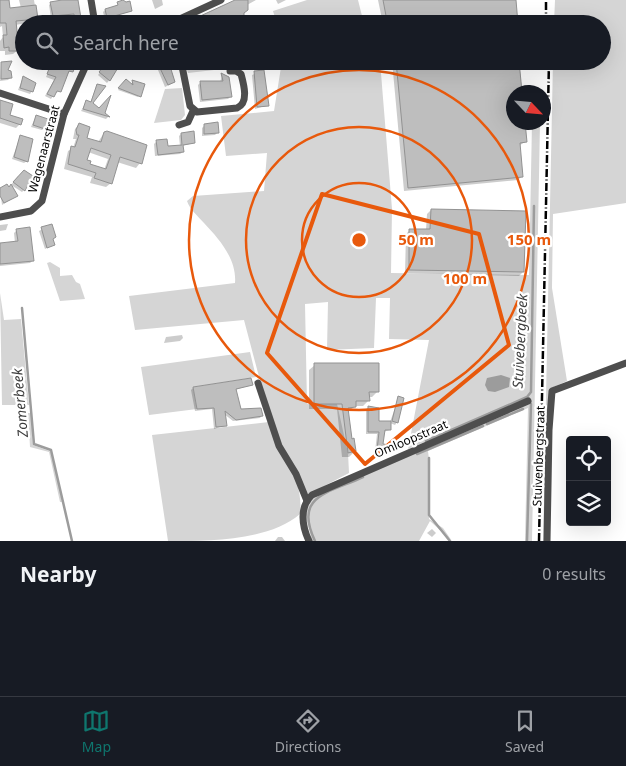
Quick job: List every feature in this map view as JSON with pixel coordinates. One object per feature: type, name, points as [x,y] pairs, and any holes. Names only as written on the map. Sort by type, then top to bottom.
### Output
[{"type":"street","points":[[91,0],[94,15]]},
{"type":"street","points":[[188,15],[221,0]]},
{"type":"street","name":"Wagenaarstraat","points":[[0,217],[31,211],[40,204],[64,114],[84,70]]},
{"type":"street","points":[[183,70],[190,106],[193,111]]},
{"type":"street","points":[[193,111],[200,112],[241,106],[244,98],[242,76],[237,71],[230,71]]},
{"type":"street","points":[[0,93],[64,114]]},
{"type":"street","points":[[179,125],[188,122],[193,111]]},
{"type":"street","name":"Stuivenbergstraat","points":[[547,541],[549,430],[552,391],[626,363]]},
{"type":"street","points":[[258,383],[279,446],[296,474],[307,501],[303,519],[309,541]]},
{"type":"street","name":"Omloopstraat","points":[[307,501],[321,490],[528,401]]},
{"type":"highlighted area","points":[[322,194],[479,234],[509,345],[365,464],[267,353]]},
{"type":"shaded area","points":[[307,0],[358,0],[362,15],[274,15],[273,11]]},
{"type":"shaded area","points":[[555,0],[626,0],[626,203],[553,214],[552,288],[567,381],[549,389],[545,541],[543,541],[553,70],[611,70],[611,15],[554,15]]},
{"type":"shaded area","points":[[187,70],[214,70],[188,73]]},
{"type":"shaded area","points":[[281,70],[381,70],[392,209],[391,273],[529,275],[532,130],[540,130],[532,541],[525,541],[528,408],[428,451],[430,468],[429,519],[443,528],[452,541],[430,521],[419,541],[312,541],[305,513],[312,499],[529,398],[408,449],[429,340],[389,339],[390,298],[376,298],[374,348],[327,350],[328,302],[305,304],[307,404],[337,404],[348,453],[349,473],[309,494],[305,493],[282,448],[258,373],[244,320],[135,330],[129,296],[235,283],[233,266],[226,250],[192,210],[187,201],[193,196],[264,191],[267,153],[226,156],[221,116],[274,111]]},
{"type":"shaded area","points":[[182,88],[185,115],[181,120],[154,123],[165,89]]},
{"type":"shaded area","points":[[50,262],[60,268],[60,276],[72,275],[76,282],[80,284],[85,299],[60,301],[47,263]]},
{"type":"shaded area","points":[[0,293],[4,320],[21,319],[29,405],[2,405]]},
{"type":"shaded area","points":[[250,352],[256,377],[193,387],[197,409],[149,415],[141,367]]},
{"type":"shaded area","points":[[501,375],[510,378],[509,387],[495,392],[488,391],[485,385],[487,378]]},
{"type":"shaded area","points":[[28,413],[31,413],[33,445],[52,452],[62,502],[60,502],[49,452],[30,447]]},
{"type":"shaded area","points":[[269,422],[296,478],[299,490],[300,514],[272,530],[237,538],[168,541],[152,435]]},
{"type":"building","points":[[0,0],[9,0],[10,8],[36,5],[37,15],[15,15],[15,51],[9,51],[9,47],[4,48],[3,35],[7,35],[6,23],[0,23]]},
{"type":"building","points":[[78,0],[80,15],[53,15],[50,2]]},
{"type":"building","points":[[123,0],[126,2],[130,1],[132,11],[118,15],[106,15],[105,9],[118,5],[117,2]]},
{"type":"building","points":[[235,0],[248,0],[248,10],[244,15],[202,15]]},
{"type":"building","points":[[383,0],[516,0],[517,15],[386,15]]},
{"type":"building","points":[[12,61],[8,70],[11,71],[12,78],[1,79],[1,62]]},
{"type":"building","points":[[49,70],[74,70],[73,72],[69,71],[61,92],[57,91],[54,97],[47,94],[56,77],[47,74]]},
{"type":"building","points":[[101,70],[117,70],[110,81],[99,72]]},
{"type":"building","points":[[161,70],[171,70],[175,82],[168,85]]},
{"type":"building","points":[[264,70],[269,106],[257,107],[254,71]]},
{"type":"building","points":[[397,70],[520,70],[521,85],[506,85],[506,130],[526,130],[527,142],[520,143],[523,177],[408,188]]},
{"type":"building","points":[[221,73],[229,77],[232,97],[202,100],[200,81],[223,81]]},
{"type":"building","points":[[23,76],[36,83],[33,92],[20,88]]},
{"type":"building","points":[[126,79],[133,85],[132,80],[145,84],[141,97],[118,88]]},
{"type":"building","points":[[97,84],[106,86],[93,103],[99,108],[111,95],[105,113],[110,117],[83,109],[86,100],[91,102]]},
{"type":"building","points":[[0,100],[13,104],[10,115],[23,119],[21,125],[0,118]]},
{"type":"building","points":[[36,115],[48,119],[45,129],[33,125]]},
{"type":"building","points":[[218,122],[219,133],[204,134],[204,124]]},
{"type":"building","points":[[79,123],[90,127],[87,138],[101,142],[104,132],[107,131],[147,145],[142,164],[120,157],[112,184],[94,178],[96,173],[68,164],[71,146],[75,147],[79,135],[77,135],[76,130]],"holes":[[[91,148],[111,155],[106,169],[90,164],[91,161],[87,160]]]},
{"type":"building","points":[[194,131],[195,143],[183,145],[184,152],[158,155],[156,140],[167,139],[168,146],[182,145],[181,133]]},
{"type":"building","points":[[20,135],[33,139],[28,162],[14,157]]},
{"type":"building","points":[[24,170],[33,176],[25,191],[13,182]]},
{"type":"building","points":[[7,184],[9,187],[11,184],[18,196],[4,203],[0,196],[0,188]]},
{"type":"building","points":[[431,209],[526,211],[524,272],[409,270],[409,229],[430,229]]},
{"type":"building","points":[[52,224],[56,237],[53,239],[55,245],[47,248],[41,227]]},
{"type":"building","points":[[30,227],[34,261],[0,264],[0,243],[18,241],[16,229]]},
{"type":"building","points":[[314,363],[379,363],[379,392],[369,392],[370,401],[356,401],[356,407],[348,408],[352,439],[354,438],[356,451],[348,453],[342,404],[314,404]]},
{"type":"building","points":[[251,378],[253,385],[236,389],[241,409],[261,408],[263,416],[236,420],[225,411],[227,426],[216,427],[214,408],[197,409],[193,387]]},
{"type":"building","points":[[398,396],[404,398],[398,423],[392,421]]},
{"type":"building","points":[[368,406],[379,408],[379,421],[391,421],[391,430],[385,430],[383,444],[390,445],[389,451],[377,450],[379,432],[368,432]]},
{"type":"waterway","name":"Stuivebergbeek","points":[[426,441],[527,397],[531,392],[534,206]]},
{"type":"waterway","name":"Zomerbeek","points":[[22,308],[34,444],[51,450],[72,541]]},
{"type":"waterway","points":[[527,541],[531,404]]},
{"type":"waterway","points":[[487,424],[523,409]]},
{"type":"waterway","points":[[417,454],[483,426]]},
{"type":"waterway","name":"Stuivebergbeek","points":[[429,458],[429,515],[450,541]]},
{"type":"waterway","points":[[315,541],[309,526],[308,514],[312,505],[327,492],[363,477]]},
{"type":"railway","points":[[546,0],[546,15]]},
{"type":"railway","points":[[539,541],[549,70]]}]
